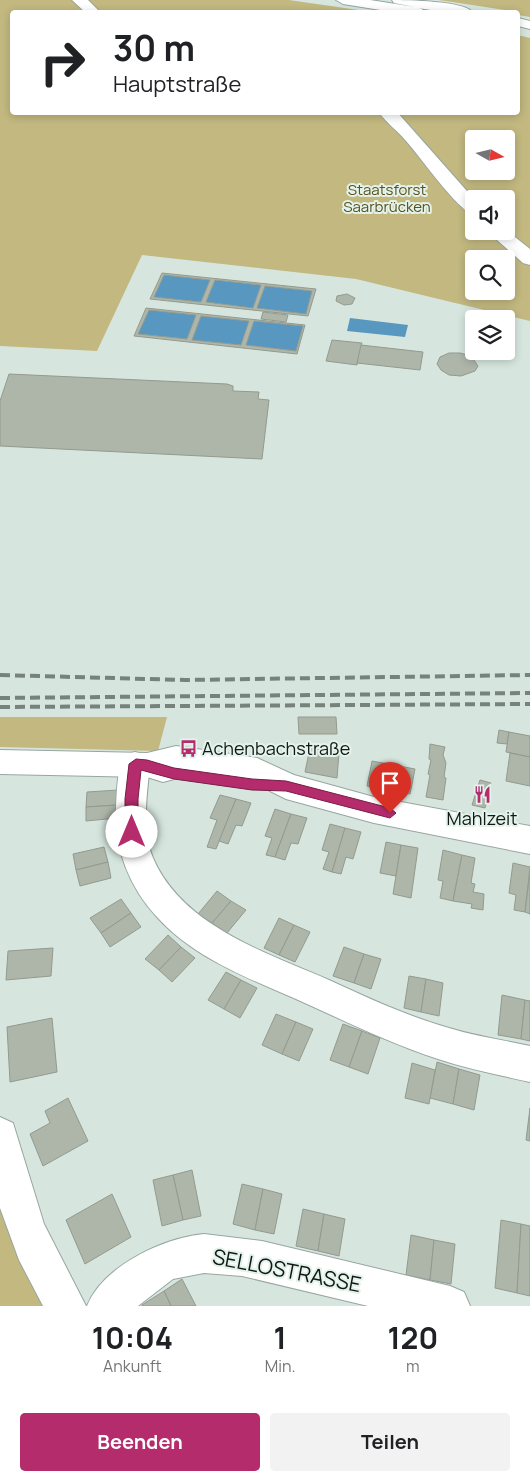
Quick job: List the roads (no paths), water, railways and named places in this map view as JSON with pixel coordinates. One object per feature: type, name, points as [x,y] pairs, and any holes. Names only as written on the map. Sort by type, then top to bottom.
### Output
[{"type":"main road","points":[[78,0],[91,10]]},
{"type":"main road","points":[[329,0],[379,6]]},
{"type":"main road","points":[[343,0],[404,10]]},
{"type":"main road","points":[[399,0],[454,10]]},
{"type":"main road","points":[[390,115],[431,157],[465,201]]},
{"type":"main road","points":[[507,240],[530,259]]},
{"type":"main road","points":[[0,762],[141,765],[174,774],[252,784],[286,786],[374,810],[530,840]]},
{"type":"main road","points":[[141,765],[132,799],[132,832],[138,862],[152,886],[170,909],[197,931],[241,958],[403,1029],[447,1044],[530,1064]]},
{"type":"main road","points":[[0,1136],[5,1159],[28,1232],[50,1281],[66,1306]]},
{"type":"main road","name":"SELLOSTRASSE","points":[[107,1306],[148,1272],[168,1261],[189,1255],[213,1254],[257,1260],[450,1306]]},
{"type":"water","points":[[164,275],[210,280],[201,302],[154,297]]},
{"type":"water","points":[[215,280],[261,285],[253,308],[206,302]]},
{"type":"water","points":[[265,286],[312,291],[306,314],[257,308]]},
{"type":"water","points":[[149,310],[196,315],[187,339],[138,334]]},
{"type":"water","points":[[201,316],[249,321],[241,345],[192,340]]},
{"type":"water","points":[[350,318],[408,325],[405,337],[347,331]]},
{"type":"water","points":[[254,321],[303,326],[296,351],[246,345]]},
{"type":"railway","points":[[0,675],[185,680],[530,675]]},
{"type":"railway","points":[[0,698],[530,693]]},
{"type":"railway","points":[[0,707],[530,704]]},
{"type":"place","name":"Achenbachstraße","points":[[188,748]]},
{"type":"place","name":"Mahlzeit","points":[[482,795]]},
{"type":"park label","name":"Staatsforst Saarbrücken","points":[[387,198]]}]
